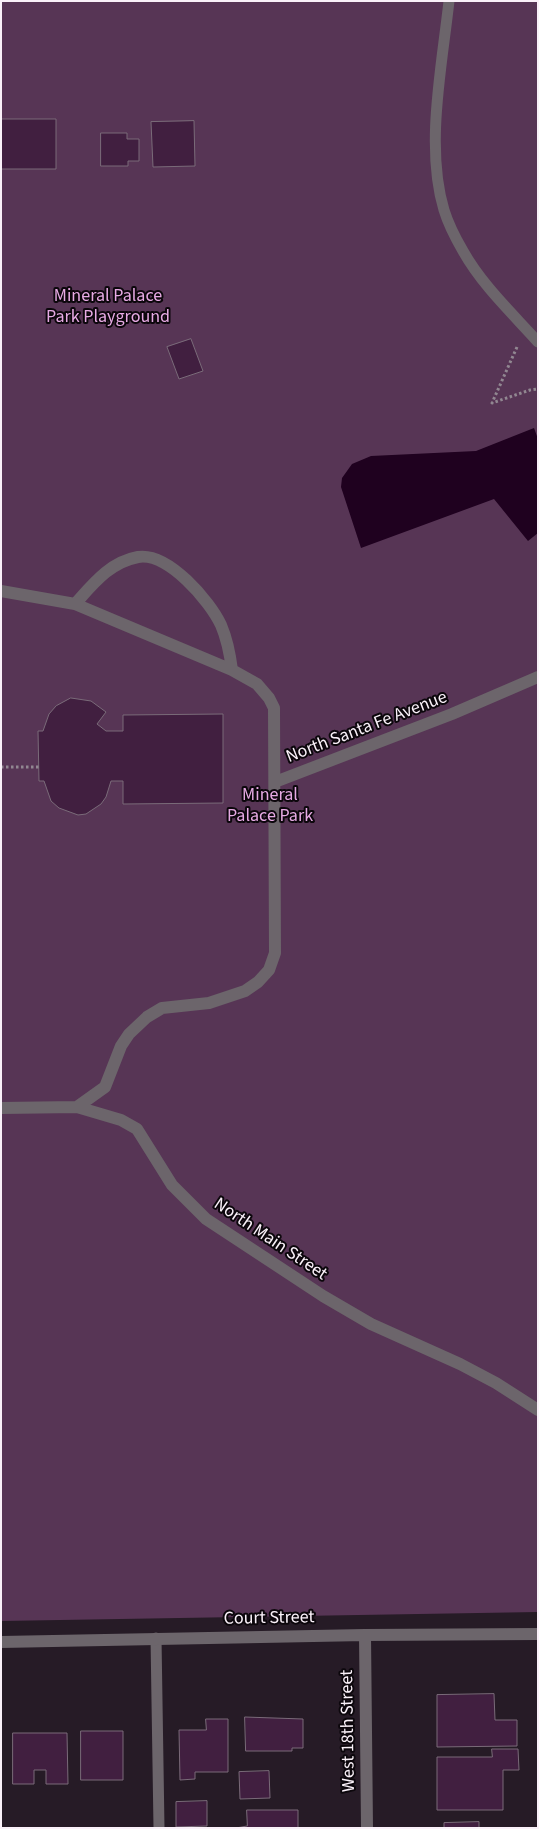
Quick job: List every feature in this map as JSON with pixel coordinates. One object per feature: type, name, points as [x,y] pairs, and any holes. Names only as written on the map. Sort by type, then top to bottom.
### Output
[{"type":"street","points":[[75,604],[110,568],[140,556],[160,561],[178,571],[212,610],[228,643],[232,670]]},
{"type":"street","name":"North Santa Fe Avenue","points":[[1,591],[75,604],[232,670],[257,684],[270,698],[274,708],[275,782],[452,714],[538,677]]},
{"type":"street","points":[[77,1107],[105,1087],[121,1046],[129,1034],[147,1017],[162,1008],[228,998],[258,982],[269,970],[275,953],[275,782]]},
{"type":"street","name":"North Main Street","points":[[1,1108],[77,1107],[121,1120],[137,1129],[172,1185],[188,1204],[206,1220],[237,1242],[371,1324],[496,1382],[538,1410]]},
{"type":"street","name":"Court Street","points":[[1,1642],[365,1634],[538,1634]]},
{"type":"street","name":"West 18th Street","points":[[365,1634],[367,1828]]},
{"type":"lane","points":[[449,1],[437,117],[436,164],[444,210],[463,252],[488,288],[538,342]]},
{"type":"lane","points":[[156,1638],[159,1828]]},
{"type":"path","points":[[525,328],[492,403],[538,389]]},
{"type":"path","points":[[1,767],[39,767]]},
{"type":"green space","name":"Mineral Palace Park","points":[[1,1],[538,1],[538,1612],[1,1621]]},
{"type":"shaded area","points":[[534,428],[538,439],[538,533],[528,541],[494,499],[361,548],[341,487],[342,478],[352,464],[371,456],[476,451]]},
{"type":"building","points":[[1,119],[56,119],[56,169],[1,169]]},
{"type":"building","points":[[194,121],[195,166],[153,167],[151,122]]},
{"type":"building","points":[[101,133],[127,133],[127,139],[139,139],[139,161],[128,161],[128,166],[101,166]]},
{"type":"building","points":[[191,339],[203,371],[179,379],[167,347]]},
{"type":"building","points":[[71,698],[91,701],[106,712],[97,724],[106,731],[123,731],[123,715],[223,714],[223,803],[123,804],[123,781],[111,781],[106,797],[101,804],[86,814],[78,815],[59,808],[51,801],[44,781],[39,781],[38,731],[43,731],[49,714],[56,706]]},
{"type":"building","points":[[494,1694],[495,1720],[517,1720],[517,1746],[437,1747],[437,1695]]},
{"type":"building","points":[[245,1717],[303,1719],[303,1748],[292,1748],[292,1751],[246,1751]]},
{"type":"building","points":[[206,1719],[228,1719],[228,1772],[195,1772],[195,1779],[180,1780],[179,1730],[206,1730]]},
{"type":"building","points":[[81,1731],[123,1731],[123,1780],[81,1780]]},
{"type":"building","points":[[13,1733],[67,1733],[68,1784],[46,1784],[46,1770],[34,1770],[34,1784],[13,1784]]},
{"type":"building","points":[[492,1749],[518,1749],[519,1770],[503,1770],[503,1810],[437,1810],[437,1757],[492,1757]]},
{"type":"building","points":[[269,1771],[270,1798],[240,1799],[239,1772]]},
{"type":"building","points":[[207,1801],[207,1826],[176,1827],[176,1802]]},
{"type":"building","points":[[247,1810],[298,1810],[298,1828],[236,1828],[247,1826]]},
{"type":"building","points":[[479,1822],[479,1828],[444,1828],[444,1823]]},
{"type":"park label","name":"Mineral Palace Park Playground","points":[[108,307]]}]
